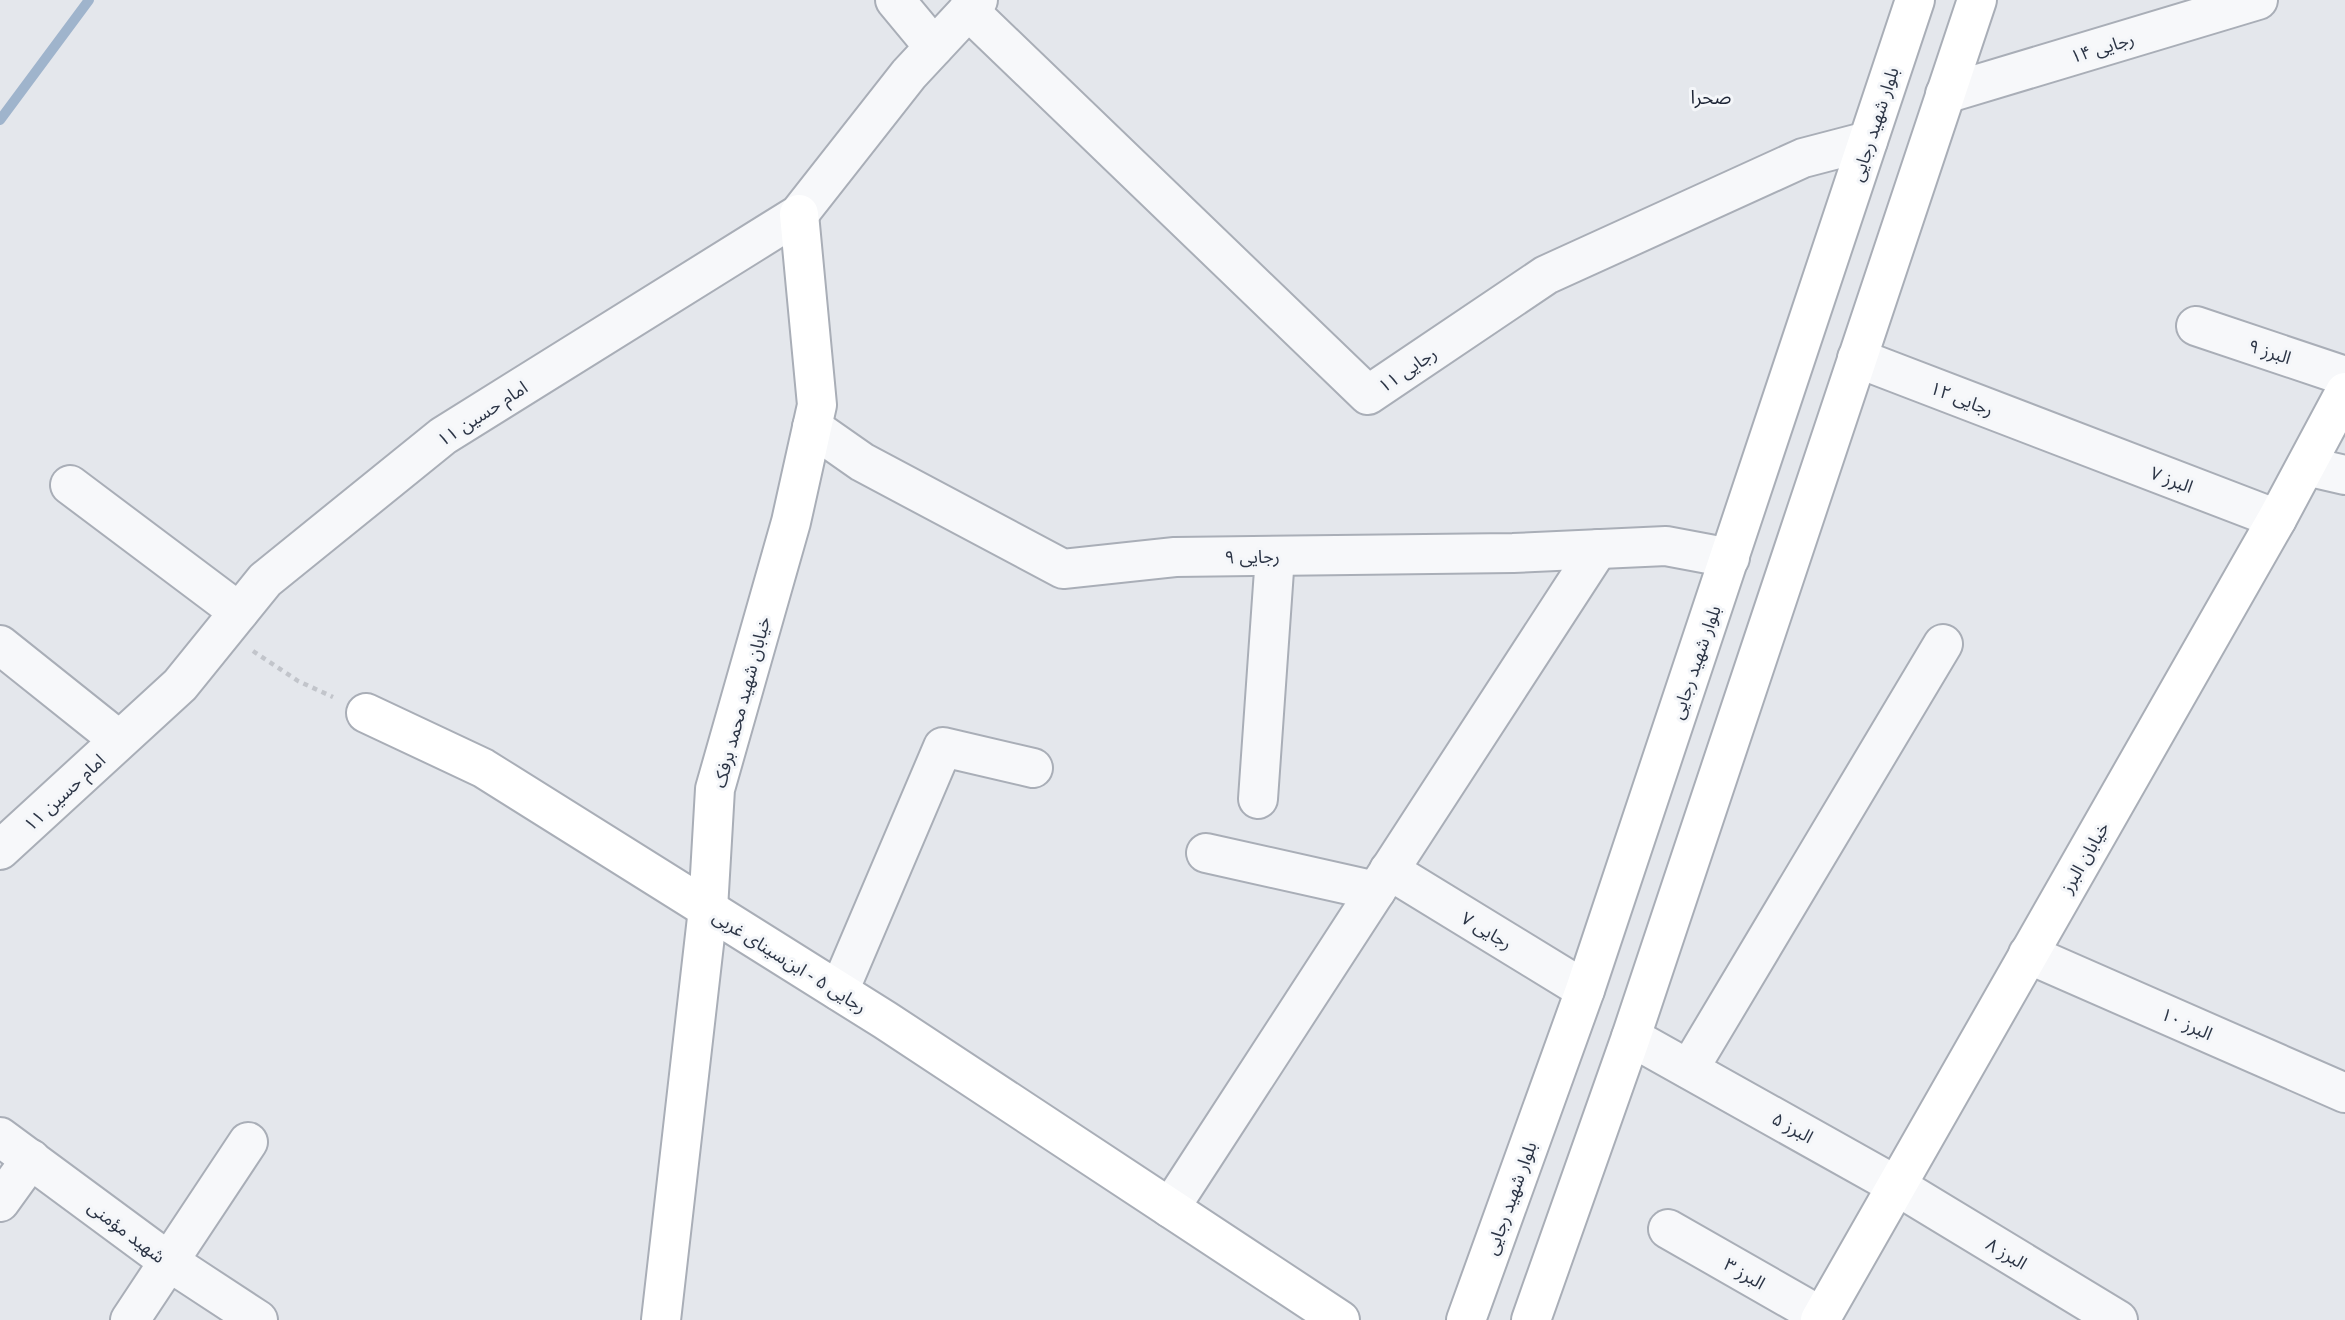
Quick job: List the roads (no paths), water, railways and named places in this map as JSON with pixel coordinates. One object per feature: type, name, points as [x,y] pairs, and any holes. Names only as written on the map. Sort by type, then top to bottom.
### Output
[{"type":"street","points":[[895,0],[934,47]]},
{"type":"street","name":"بلوار شهید رجایی","points":[[1466,1320],[1585,990],[1914,0]]},
{"type":"street","points":[[1531,1320],[1631,1037],[1977,0]]},
{"type":"street","name":"رجایی ۱۴","points":[[1945,94],[2258,0]]},
{"type":"street","name":"امام حسین ۱۱","points":[[0,850],[180,685],[265,580],[443,436],[799,214],[934,47],[973,5]]},
{"type":"street","name":"رجایی ۱۱","points":[[973,5],[1368,395],[1546,275],[1803,158],[1868,141]]},
{"type":"street","name":"خیابان شهید محمد برفک","points":[[661,1320],[708,909],[715,789],[791,522],[817,405],[799,214]]},
{"type":"street","name":"البرز ۹","points":[[2196,326],[2345,376]]},
{"type":"street","name":"رجایی ۱۲","points":[[1857,358],[2067,438]]},
{"type":"street","name":"خیابان البرز","points":[[1821,1318],[2277,519],[2345,392]]},
{"type":"street","name":"رجایی ۹","points":[[812,427],[862,462],[1063,569],[1175,557],[1666,546],[1730,558]]},
{"type":"street","name":"البرز ۷","points":[[2067,438],[2277,519]]},
{"type":"street","points":[[2305,466],[2345,475]]},
{"type":"street","points":[[70,485],[231,622]]},
{"type":"street","points":[[1170,1208],[1598,549]]},
{"type":"street","points":[[1258,799],[1275,556]]},
{"type":"street","points":[[1689,1069],[1943,644]]},
{"type":"street","points":[[0,645],[119,740]]},
{"type":"street","name":"رجایی ۵ - ابن‌سینای غربی","points":[[366,713],[482,768],[839,991],[1340,1320]]},
{"type":"street","points":[[839,991],[943,747],[1033,768]]},
{"type":"street","name":"رجایی ۷","points":[[1206,853],[1383,881],[1585,990]]},
{"type":"street","name":"البرز ۱۰","points":[[2028,954],[2345,1093]]},
{"type":"street","name":"البرز ۵","points":[[1631,1037],[1897,1186]]},
{"type":"street","name":"شهید مؤمنی","points":[[0,1137],[168,1261],[258,1320]]},
{"type":"street","points":[[130,1320],[248,1142]]},
{"type":"street","points":[[0,1202],[31,1159]]},
{"type":"street","name":"البرز ۸","points":[[1897,1186],[2118,1320]]},
{"type":"street","name":"البرز ۳","points":[[1668,1229],[1821,1318]]},
{"type":"waterway","points":[[0,120],[89,0]]},
{"type":"district","name":"صحرا","points":[[1711,97]]}]
